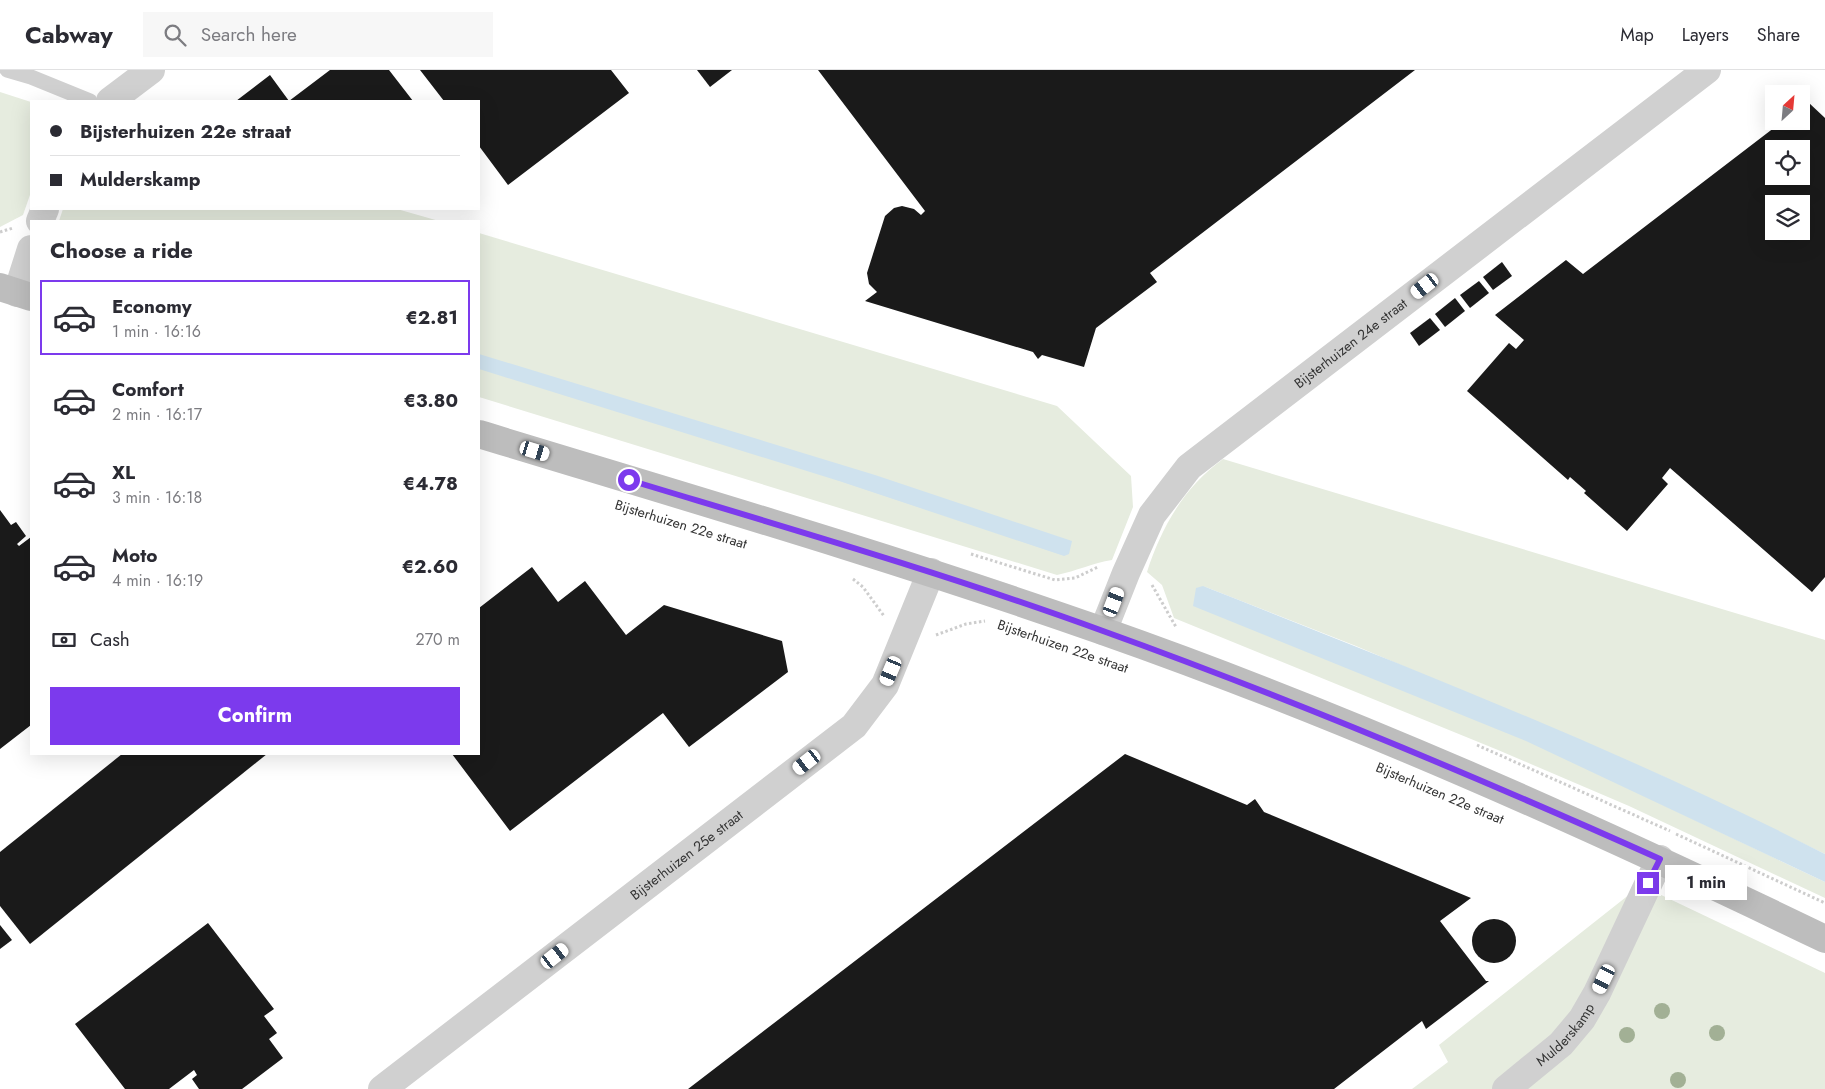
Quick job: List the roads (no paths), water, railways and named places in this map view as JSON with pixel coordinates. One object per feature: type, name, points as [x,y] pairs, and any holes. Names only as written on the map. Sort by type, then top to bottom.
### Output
[{"type":"main road","name":"Bijsterhuizen 22e straat","points":[[480,434],[931,572],[1103,631],[1288,701],[1431,759],[1660,859],[1825,939]]},
{"type":"street","points":[[111,100],[151,70]]},
{"type":"street","name":"Bijsterhuizen 24e straat","points":[[1103,631],[1152,515],[1189,467],[1707,70]]},
{"type":"street","points":[[16,292],[30,252]]},
{"type":"street","name":"Bijsterhuizen 25e straat","points":[[382,1089],[854,726],[885,685],[931,572]]},
{"type":"street","name":"Mulderskamp","points":[[1506,1089],[1561,1044],[1582,1019],[1660,859]]},
{"type":"lane","points":[[8,70],[31,77],[88,100]]},
{"type":"water","points":[[480,354],[875,475],[1072,541],[1069,554],[1064,556],[839,481],[480,369]]},
{"type":"water","points":[[1203,586],[1517,712],[1673,780],[1749,816],[1825,854],[1825,882],[1526,741],[1193,606],[1196,588]]}]
